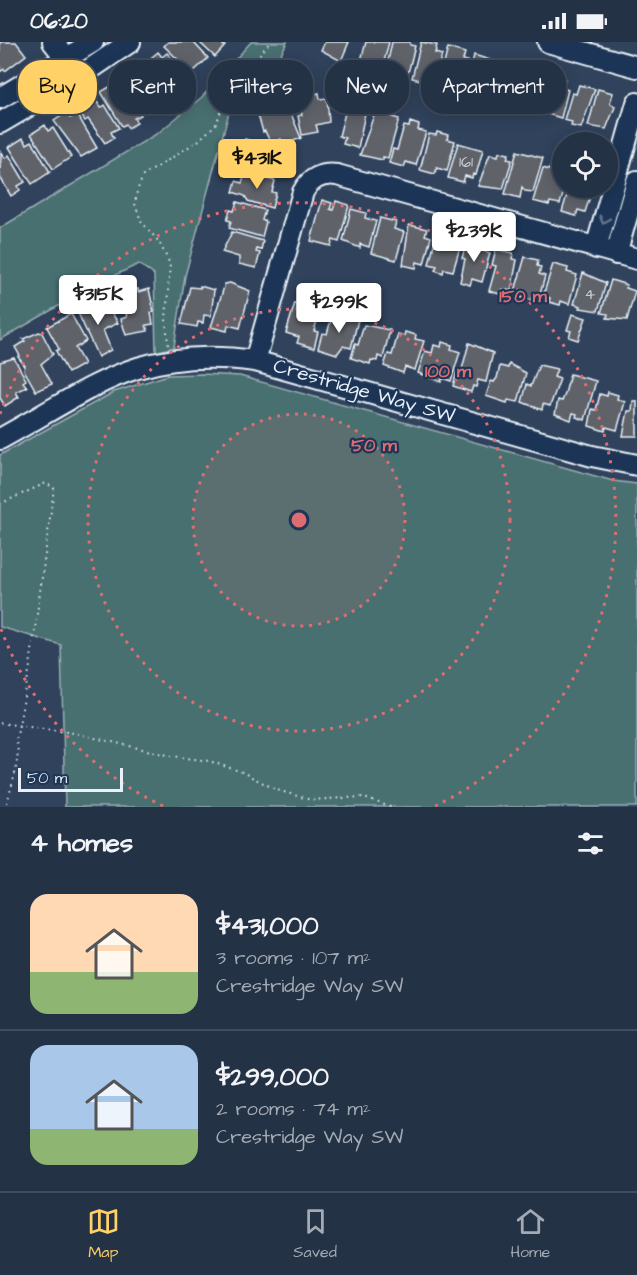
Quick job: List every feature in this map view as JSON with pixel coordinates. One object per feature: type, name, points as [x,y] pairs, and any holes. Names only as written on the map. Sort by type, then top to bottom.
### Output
[{"type":"street","points":[[53,42],[66,58]]},
{"type":"street","points":[[0,98],[93,42]]},
{"type":"street","points":[[97,64],[130,42]]},
{"type":"street","points":[[548,42],[637,67]]},
{"type":"street","points":[[596,248],[637,103]]},
{"type":"street","points":[[0,123],[18,112]]},
{"type":"street","name":"Crestridge Way SW","points":[[637,259],[337,174],[322,175],[314,178],[303,192],[255,360],[592,456],[637,465]]},
{"type":"street","points":[[616,254],[637,181]]},
{"type":"street","points":[[0,439],[84,391],[145,363],[205,355],[255,360]]},
{"type":"path","points":[[168,346],[166,319],[170,264],[159,242],[141,221],[135,204],[137,191],[143,176],[198,141],[216,124],[227,94],[270,42]]},
{"type":"path","points":[[0,504],[46,483],[54,488],[30,666],[19,724],[15,774],[6,807]]},
{"type":"path","points":[[0,723],[74,733],[209,762],[242,772],[277,790],[302,798],[361,797],[391,807]]},
{"type":"green space","points":[[251,42],[287,42],[278,60],[235,60]]},
{"type":"green space","points":[[208,90],[208,114],[229,114],[185,276],[174,347],[156,352],[154,275],[139,264],[100,282],[0,340],[0,228],[158,133],[181,114],[196,114],[196,102]]},
{"type":"green space","points":[[168,375],[240,376],[613,481],[637,484],[637,807],[65,807],[61,645],[0,627],[0,455],[114,392]]},
{"type":"building","points":[[0,42],[16,42],[26,55],[5,71],[4,69],[0,72]]},
{"type":"building","points":[[168,42],[193,42],[208,58],[196,69],[196,60],[179,60],[164,46]]},
{"type":"building","points":[[199,42],[226,42],[215,57]]},
{"type":"building","points":[[325,42],[349,42],[341,60],[321,50]]},
{"type":"building","points":[[366,42],[389,42],[384,60],[361,60]]},
{"type":"building","points":[[392,42],[410,42],[410,45],[415,46],[409,69],[409,60],[388,60]]},
{"type":"building","points":[[421,42],[437,45],[435,53],[442,55],[441,60],[421,60],[421,80],[412,78]]},
{"type":"building","points":[[448,48],[465,53],[463,60],[445,60]]},
{"type":"building","points":[[158,52],[162,57],[167,53],[173,60],[148,60]]},
{"type":"building","points":[[474,55],[490,60],[473,60]]},
{"type":"building","points":[[579,85],[595,89],[581,128],[571,126],[572,122],[564,120],[572,93],[576,94]]},
{"type":"building","points":[[109,87],[109,105],[101,92]]},
{"type":"building","points":[[598,89],[613,93],[610,103],[615,107],[606,129],[588,126]]},
{"type":"building","points":[[319,93],[320,99],[325,98],[325,114],[328,114],[329,122],[316,125],[318,132],[302,135],[298,116],[313,114],[313,94]]},
{"type":"building","points":[[97,102],[101,108],[105,105],[119,128],[111,132],[114,138],[105,143],[88,119],[85,121],[80,114],[97,114]]},
{"type":"building","points":[[64,114],[70,118],[77,114],[97,148],[81,157],[54,121]]},
{"type":"building","points":[[115,114],[140,114],[134,118],[137,123],[128,128],[126,124],[122,126]]},
{"type":"building","points":[[258,114],[291,114],[301,138],[283,145],[281,139],[271,144],[265,131],[263,132]]},
{"type":"building","points":[[345,114],[365,114],[358,148],[343,144],[345,138],[339,136]]},
{"type":"building","points":[[374,114],[399,119],[388,158],[383,157],[383,160],[360,155]]},
{"type":"building","points":[[548,114],[562,114],[561,118]]},
{"type":"building","points":[[410,122],[419,125],[418,130],[426,132],[416,165],[406,162],[404,167],[389,163],[393,149],[397,150],[404,126],[409,127]]},
{"type":"building","points":[[45,125],[48,131],[53,128],[71,157],[53,169],[31,134]]},
{"type":"building","points":[[437,132],[448,135],[447,139],[455,141],[447,171],[437,168],[435,174],[420,170],[429,134],[436,135]]},
{"type":"building","points":[[23,138],[27,144],[32,141],[50,172],[32,184],[9,147]]},
{"type":"building","points":[[245,139],[267,146],[265,152],[272,155],[271,159],[276,160],[272,175],[238,164],[240,158],[235,156],[239,146],[243,147]]},
{"type":"building","points":[[458,143],[483,150],[476,175],[473,174],[472,178],[465,176],[463,182],[448,178]]},
{"type":"building","points":[[517,151],[543,158],[533,192],[525,191],[522,187],[520,198],[505,194]]},
{"type":"building","points":[[1,152],[5,158],[9,155],[25,182],[18,186],[20,190],[11,196],[0,177]]},
{"type":"building","points":[[499,152],[509,154],[507,159],[512,160],[503,189],[478,186],[490,154],[498,156]]},
{"type":"building","points":[[552,166],[552,198],[562,198],[560,204],[550,202],[549,205],[533,201],[543,168],[549,170]]},
{"type":"building","points":[[245,173],[275,181],[272,192],[276,193],[272,208],[248,201],[245,196],[233,192],[236,181],[242,183]]},
{"type":"building","points":[[566,198],[590,198],[585,212],[578,210],[576,216],[562,212]]},
{"type":"building","points":[[322,200],[332,203],[330,209],[333,210],[336,201],[349,205],[339,242],[333,240],[331,246],[311,241]]},
{"type":"building","points":[[237,202],[265,210],[262,220],[266,222],[262,237],[229,228],[231,221],[227,220],[230,210],[234,211]]},
{"type":"building","points":[[351,209],[366,213],[365,218],[376,221],[369,247],[360,244],[360,248],[343,241]]},
{"type":"building","points":[[380,218],[396,222],[394,229],[404,232],[396,260],[371,253]]},
{"type":"building","points":[[409,225],[427,229],[425,235],[431,237],[424,264],[417,262],[416,268],[403,265]]},
{"type":"building","points":[[232,232],[263,241],[261,250],[257,249],[256,252],[260,253],[256,268],[239,264],[239,257],[222,252]]},
{"type":"building","points":[[437,232],[453,237],[452,241],[461,244],[453,271],[444,269],[443,273],[435,270],[437,266],[429,264]]},
{"type":"building","points":[[467,240],[482,244],[483,251],[490,253],[482,282],[472,279],[470,285],[460,282],[465,259],[462,258]]},
{"type":"building","points":[[496,249],[513,253],[512,259],[517,260],[511,291],[502,289],[500,294],[489,291],[496,266],[492,265]]},
{"type":"building","points":[[525,257],[538,260],[537,266],[541,267],[539,274],[545,276],[539,298],[533,296],[532,300],[519,297],[520,292],[515,291]]},
{"type":"building","points":[[553,264],[568,268],[567,272],[577,275],[569,304],[561,301],[560,305],[549,302],[550,298],[543,296]]},
{"type":"building","points":[[583,273],[606,283],[598,311],[580,308],[581,306],[574,304]]},
{"type":"building","points":[[611,280],[627,285],[626,288],[635,291],[627,320],[607,318],[608,314],[601,313]]},
{"type":"building","points":[[230,283],[250,291],[240,328],[228,325],[227,331],[211,327],[225,284]]},
{"type":"building","points":[[200,286],[214,290],[211,316],[204,315],[203,323],[198,322],[197,327],[181,324],[190,287],[200,288]]},
{"type":"building","points":[[138,289],[138,292],[149,289],[154,312],[151,313],[153,324],[146,325],[148,331],[126,335],[121,319],[127,317],[121,296],[127,295],[126,291]]},
{"type":"building","points":[[105,302],[118,323],[103,330],[111,350],[98,357],[78,313]]},
{"type":"building","points":[[295,303],[320,310],[314,331],[318,332],[314,348],[297,343],[299,337],[286,333]]},
{"type":"building","points":[[333,313],[358,320],[351,348],[343,346],[337,354],[318,348],[322,333],[327,334]]},
{"type":"building","points":[[71,314],[86,341],[75,348],[84,364],[68,373],[47,327]]},
{"type":"building","points":[[572,314],[586,318],[578,340],[569,337],[571,331],[567,330]]},
{"type":"building","points":[[364,325],[390,330],[383,358],[378,356],[377,361],[371,360],[370,364],[351,358]]},
{"type":"building","points":[[39,332],[42,333],[53,354],[41,364],[52,384],[36,391],[15,347],[25,341],[23,339]]},
{"type":"building","points":[[405,332],[416,335],[415,339],[424,341],[415,370],[405,367],[403,373],[384,366],[388,354],[392,355],[398,334],[404,336]]},
{"type":"building","points":[[442,342],[452,345],[451,349],[460,352],[451,381],[442,378],[441,382],[418,373],[425,351],[432,353],[434,345],[441,347]]},
{"type":"building","points":[[469,343],[493,353],[486,382],[478,380],[471,392],[453,386],[457,371],[461,373]]},
{"type":"building","points":[[14,358],[26,380],[23,382],[27,387],[16,392],[19,397],[5,406],[0,398],[0,362]]},
{"type":"building","points":[[509,364],[526,373],[518,402],[508,400],[507,403],[486,396],[491,381],[494,382],[497,378],[500,366],[508,368]]},
{"type":"building","points":[[539,365],[557,369],[554,377],[560,379],[550,406],[543,404],[542,410],[522,402],[527,384],[531,386]]},
{"type":"building","points":[[570,374],[596,381],[585,420],[576,417],[577,414],[573,413],[571,420],[555,414],[558,400],[562,401],[565,394]]},
{"type":"building","points":[[608,392],[618,395],[617,399],[625,402],[617,430],[606,427],[605,431],[589,426],[592,409],[596,410],[600,394],[607,396]]},
{"type":"building","points":[[633,401],[637,401],[637,436],[623,436],[628,411],[632,411]]}]
